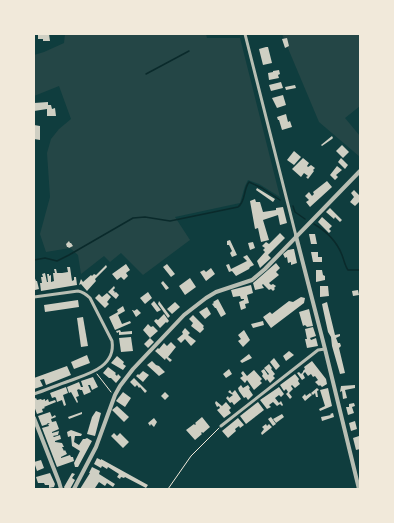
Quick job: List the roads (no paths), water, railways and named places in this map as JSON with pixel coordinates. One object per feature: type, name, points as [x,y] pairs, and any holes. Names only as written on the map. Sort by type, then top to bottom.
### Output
[{"type":"street","points":[[245,34],[359,489]]},
{"type":"street","points":[[74,489],[96,447],[115,396],[120,386],[133,369],[184,315],[206,298],[216,292],[252,280],[265,269],[360,170]]},
{"type":"street","points":[[34,297],[82,292],[90,298],[112,341],[110,358],[96,371],[34,394]]},
{"type":"street","points":[[221,426],[318,350],[325,349]]},
{"type":"street","points":[[34,418],[61,489]]},
{"type":"waterway","points":[[146,74],[189,51]]},
{"type":"waterway","points":[[34,260],[45,258],[57,261],[133,218],[145,217],[170,221],[238,207],[241,205],[249,182],[262,188],[280,200]]},
{"type":"waterway","points":[[293,206],[295,212],[305,219]]},
{"type":"waterway","points":[[314,224],[327,233],[334,241],[340,250],[348,270],[360,270]]}]
